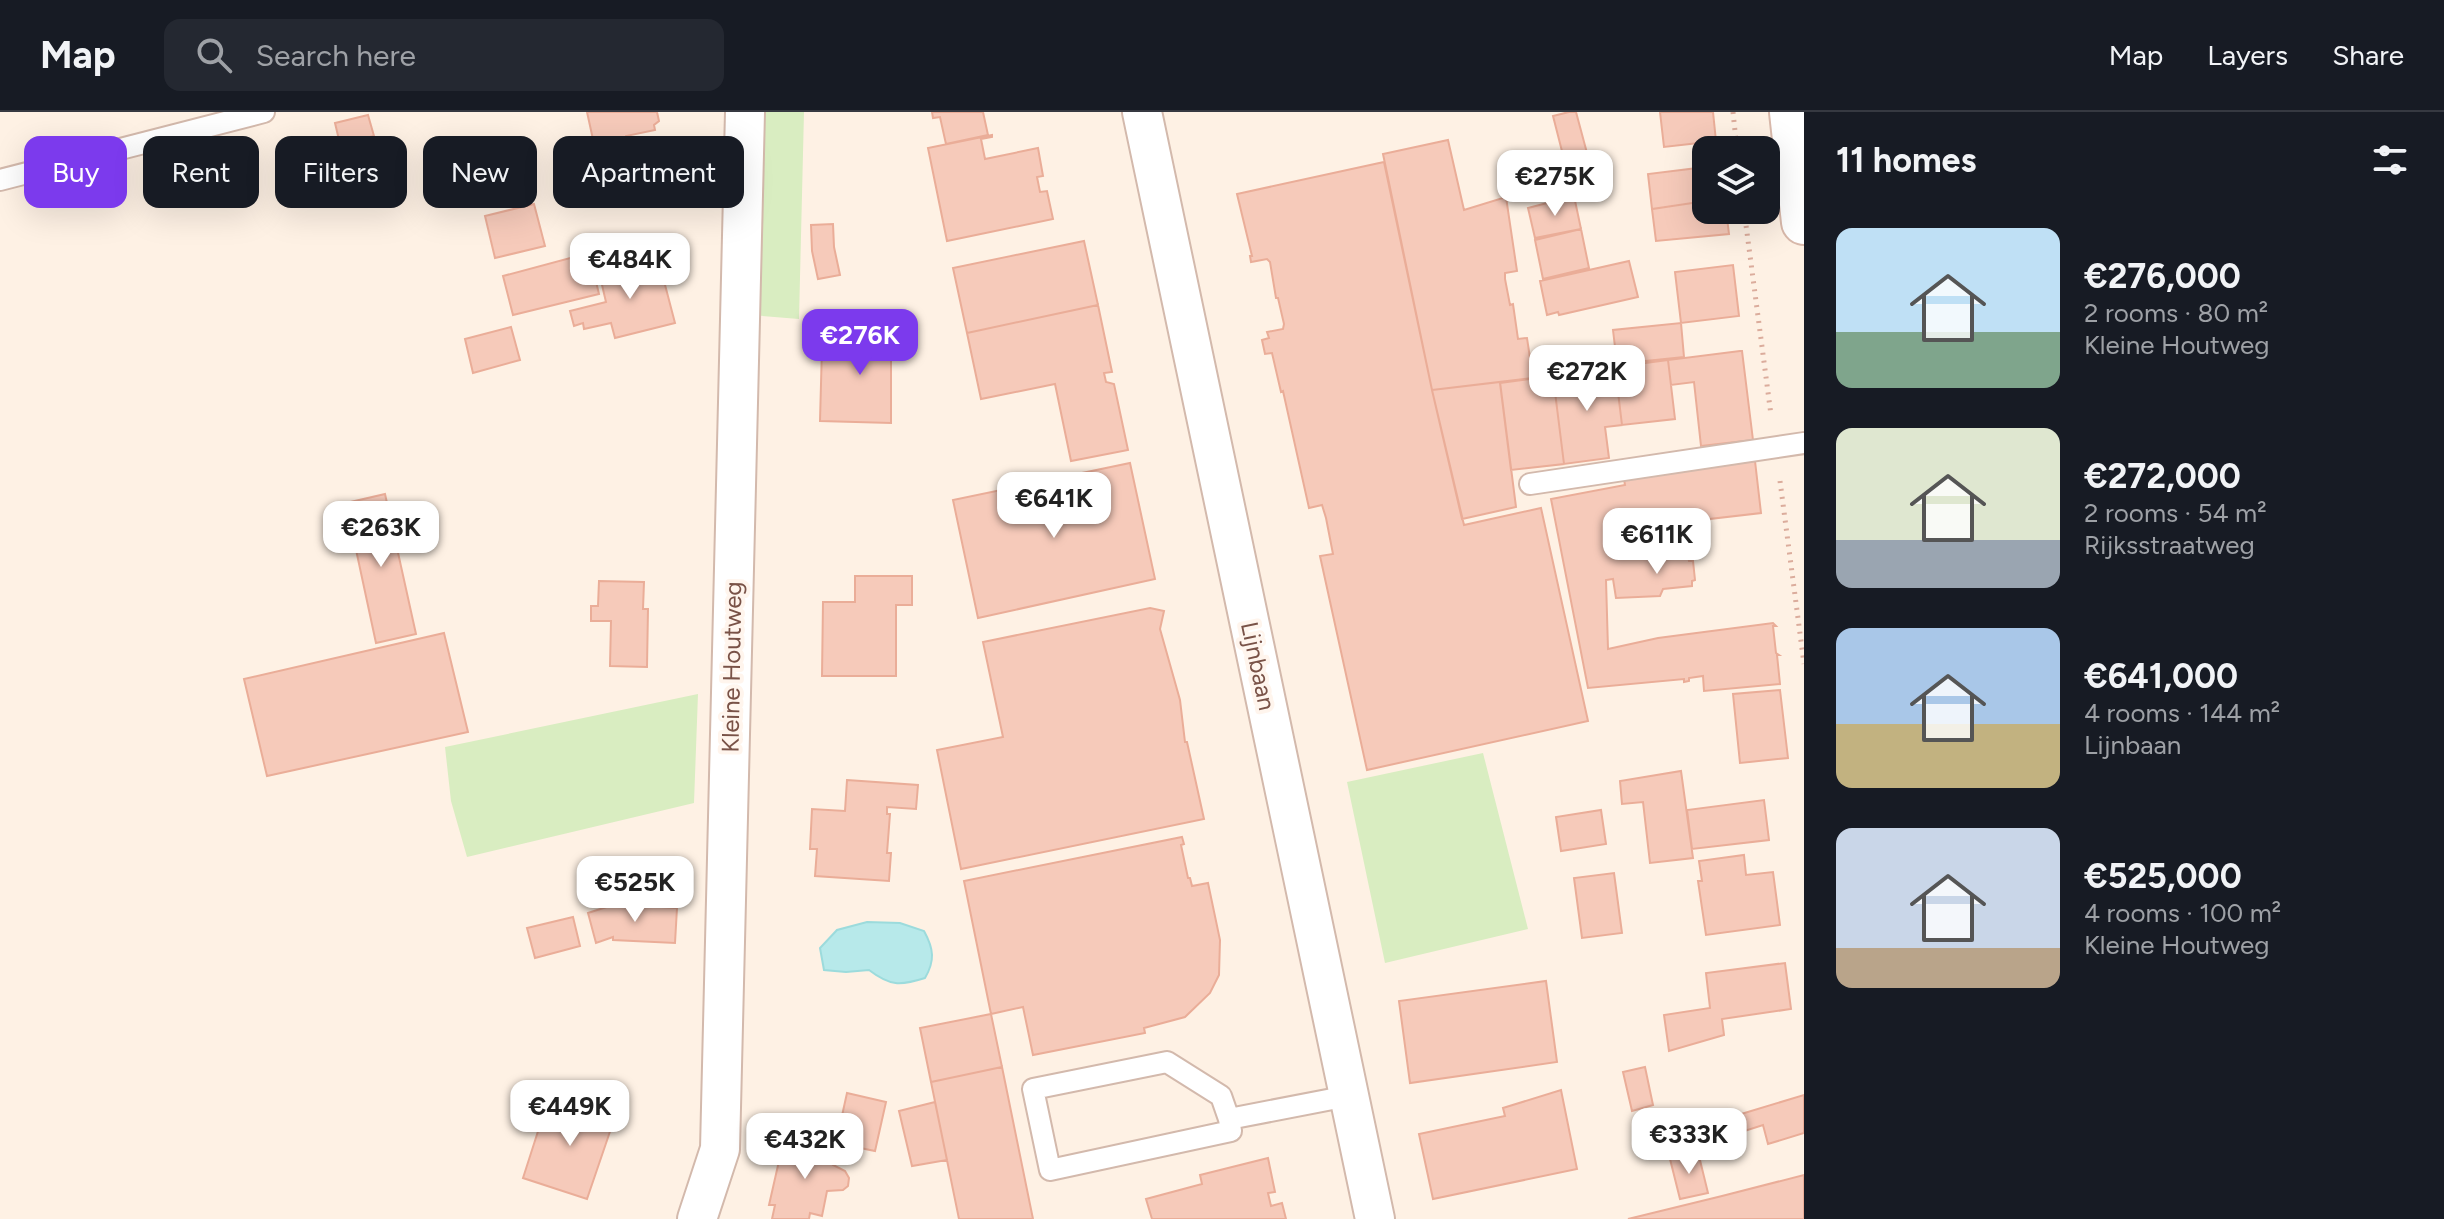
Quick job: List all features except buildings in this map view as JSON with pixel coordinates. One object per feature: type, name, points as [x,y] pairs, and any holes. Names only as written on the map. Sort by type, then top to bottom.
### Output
[{"type":"main road","points":[[1792,112],[1804,222]]},
{"type":"street","name":"Kleine Houtweg","points":[[697,1219],[720,1149],[745,112]]},
{"type":"street","name":"Lijnbaan","points":[[1142,112],[1375,1219]]},
{"type":"lane","points":[[0,180],[264,112]]},
{"type":"lane","points":[[1530,484],[1804,443]]},
{"type":"lane","points":[[1167,1062],[1221,1096],[1229,1119],[1231,1131],[1050,1170],[1033,1089],[1167,1062]]},
{"type":"lane","points":[[1229,1119],[1348,1096]]},
{"type":"path","points":[[1733,112],[1736,136]]},
{"type":"green space","points":[[757,112],[804,112],[799,319],[751,315]]},
{"type":"green space","points":[[698,694],[694,803],[467,857],[451,801],[445,747]]},
{"type":"green space","points":[[1483,753],[1528,929],[1385,963],[1347,782]]},
{"type":"water","points":[[867,922],[900,923],[924,931],[932,955],[925,978],[896,983],[869,970],[824,970],[820,948],[837,930]]}]
